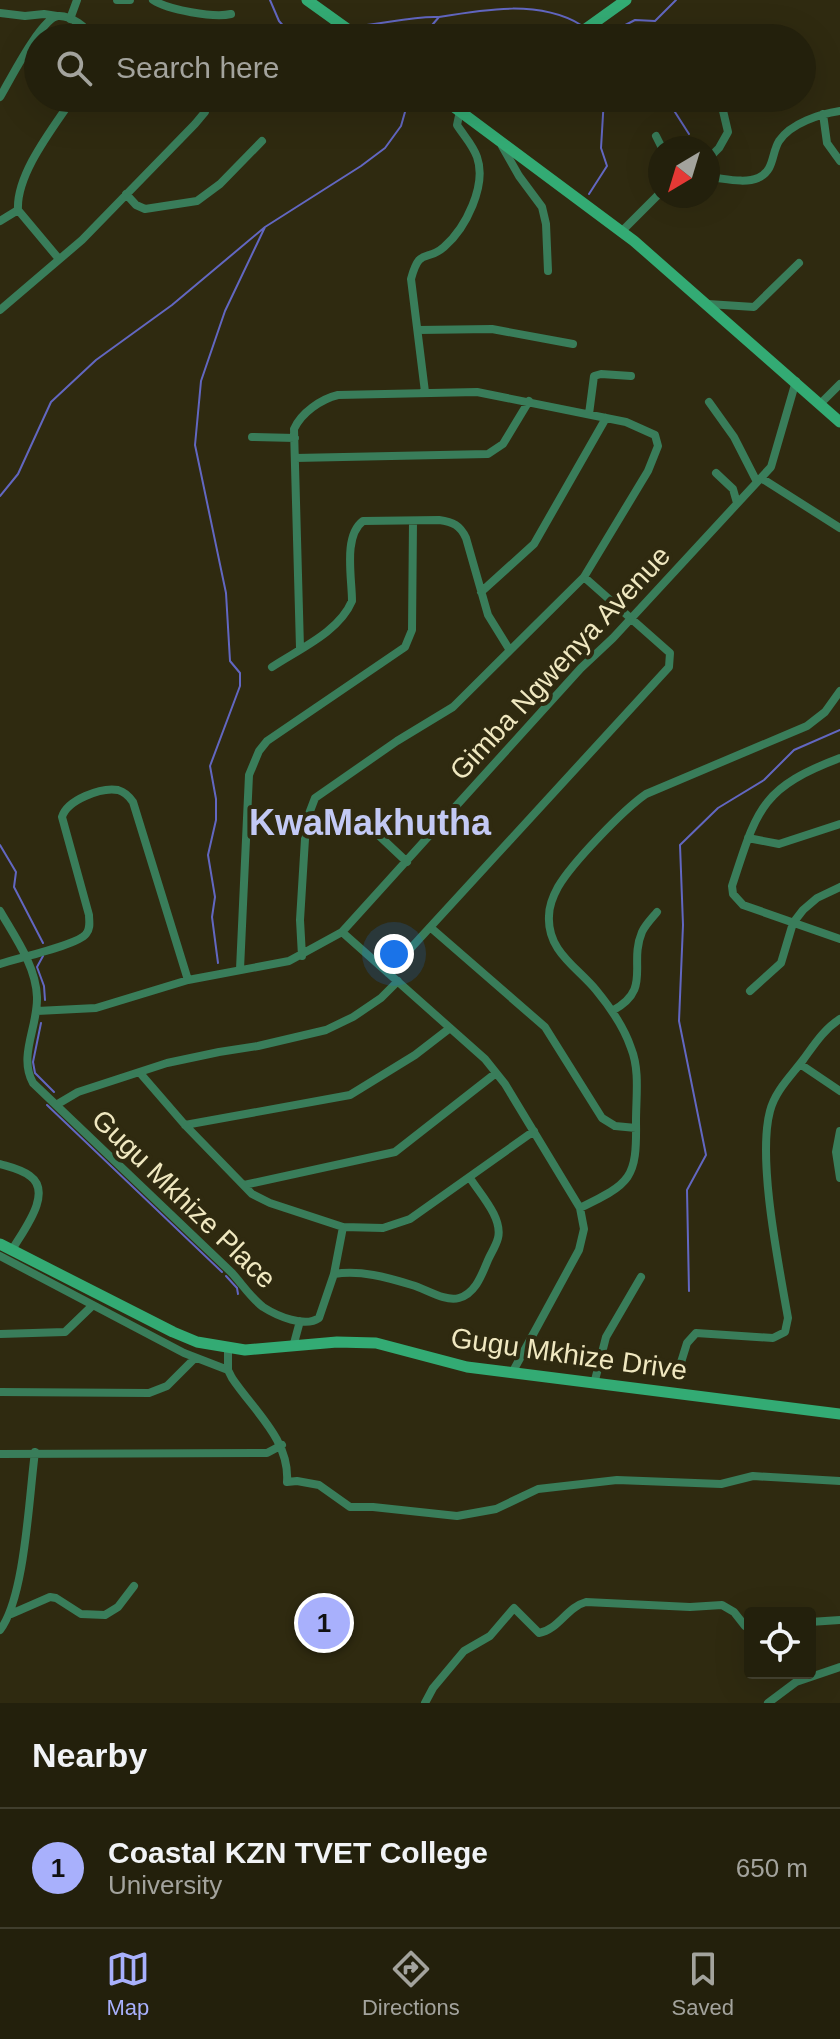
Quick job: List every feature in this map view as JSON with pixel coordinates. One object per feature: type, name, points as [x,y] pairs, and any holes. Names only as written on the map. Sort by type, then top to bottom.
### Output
[{"type":"street","points":[[70,19],[77,0]]},
{"type":"street","points":[[117,0],[130,0]]},
{"type":"street","points":[[153,0],[166,7],[216,15],[231,14]]},
{"type":"street","points":[[307,0],[319,4],[343,24]]},
{"type":"street","points":[[592,24],[626,0]]},
{"type":"street","points":[[0,13],[58,16],[78,24]]},
{"type":"street","points":[[47,24],[58,16]]},
{"type":"street","points":[[0,97],[24,57]]},
{"type":"street","points":[[720,178],[749,180],[762,176],[772,165],[776,148],[784,136],[823,114],[840,111]]},
{"type":"street","points":[[59,259],[18,210],[18,192],[64,112]]},
{"type":"street","points":[[0,310],[82,240],[204,112]]},
{"type":"street","points":[[425,392],[411,287],[417,261],[448,244],[470,211],[480,185],[477,157],[457,125],[460,112]]},
{"type":"street","points":[[461,112],[621,232],[708,304],[840,422]]},
{"type":"street","points":[[720,146],[728,132],[723,112]]},
{"type":"street","points":[[823,114],[827,143],[840,161]]},
{"type":"street","points":[[494,136],[542,207],[548,271]]},
{"type":"street","points":[[126,194],[136,205],[145,209],[197,201],[220,184],[262,141]]},
{"type":"street","points":[[621,232],[648,205]]},
{"type":"street","points":[[0,221],[18,210]]},
{"type":"street","points":[[708,304],[754,307],[799,263]]},
{"type":"street","points":[[418,330],[492,329],[573,344]]},
{"type":"street","points":[[589,414],[594,376],[631,376]]},
{"type":"street","name":"Gimba Ngwenya Avenue","points":[[37,1011],[96,1008],[188,980],[265,967],[302,956],[342,932],[581,668],[759,480],[773,462],[796,381]]},
{"type":"street","points":[[820,404],[840,384]]},
{"type":"street","points":[[300,648],[295,438],[298,421],[330,397],[477,392],[606,418],[651,431],[658,441],[657,453],[622,518],[584,577],[445,713],[397,741],[315,798],[307,819],[305,839],[300,920],[302,956]]},
{"type":"street","points":[[295,458],[488,454],[503,444],[529,401]]},
{"type":"street","points":[[709,402],[759,480],[840,528]]},
{"type":"street","points":[[481,592],[534,544],[606,418]]},
{"type":"street","points":[[252,437],[295,438]]},
{"type":"street","points":[[716,473],[733,489],[737,503]]},
{"type":"street","points":[[272,667],[337,624],[348,610],[352,601],[352,539],[355,528],[363,521],[450,521],[458,526],[466,538],[492,626],[509,649]]},
{"type":"street","points":[[240,969],[248,793],[253,762],[267,741],[405,647],[412,630],[413,522]]},
{"type":"street","points":[[388,973],[669,667],[670,653],[584,577]]},
{"type":"street","points":[[580,1208],[616,1189],[631,1174],[636,1154],[636,1064],[632,1049],[612,1011],[596,989],[559,953],[552,941],[548,917],[558,887],[628,808],[646,794],[807,726],[825,712],[840,691]]},
{"type":"street","points":[[840,758],[802,774],[774,792],[764,804],[748,838],[732,886],[733,894],[743,905],[840,939]]},
{"type":"street","points":[[0,964],[79,940],[90,926],[62,823],[65,808],[74,800],[111,790],[123,792],[133,802],[188,980]]},
{"type":"street","points":[[748,838],[779,844],[840,824]]},
{"type":"street","points":[[372,829],[407,862]]},
{"type":"street","points":[[750,991],[781,963],[793,923],[803,910],[817,898],[840,887]]},
{"type":"street","points":[[0,911],[25,955],[36,988],[37,1011]]},
{"type":"street","points":[[612,1011],[629,1000],[636,988],[641,934],[657,912]]},
{"type":"street","points":[[430,927],[545,1027],[602,1118],[615,1126],[636,1128]]},
{"type":"street","points":[[342,932],[496,1073],[580,1208],[584,1229],[579,1250],[512,1373]]},
{"type":"street","points":[[56,1105],[78,1092],[199,1056],[326,1030],[381,998],[398,981]]},
{"type":"street","name":"Gugu Mkhize Place","points":[[37,1011],[26,1061],[28,1074],[40,1091],[232,1273],[260,1304],[300,1321]]},
{"type":"street","points":[[678,1372],[687,1343],[696,1333],[773,1338],[781,1336],[787,1328],[767,1163],[767,1124],[775,1096],[826,1031],[840,1019]]},
{"type":"street","points":[[185,1125],[350,1095],[415,1055],[450,1028]]},
{"type":"street","points":[[800,1064],[840,1091]]},
{"type":"street","points":[[140,1073],[185,1125],[259,1198],[343,1227],[370,1229],[400,1224],[534,1131]]},
{"type":"street","points":[[244,1185],[395,1152],[496,1073]]},
{"type":"street","points":[[840,1131],[836,1152],[840,1178]]},
{"type":"street","points":[[0,1164],[29,1175],[34,1179],[39,1193],[35,1209],[12,1250]]},
{"type":"street","points":[[334,1274],[366,1273],[451,1299],[468,1293],[484,1270],[499,1230],[497,1220],[470,1178]]},
{"type":"street","points":[[293,1347],[300,1321],[314,1322],[322,1312],[334,1274],[343,1227]]},
{"type":"street","name":"Gugu Mkhize Drive","points":[[0,1244],[173,1332],[197,1342],[228,1349],[259,1350],[337,1342],[376,1343],[467,1367],[840,1414]]},
{"type":"street","points":[[0,1256],[195,1358],[228,1370],[282,1445],[287,1462],[287,1482],[319,1485],[350,1507],[442,1516],[469,1515],[496,1509],[538,1489],[617,1480],[721,1484],[753,1476],[840,1481]]},
{"type":"street","points":[[594,1384],[606,1337],[641,1277]]},
{"type":"street","points":[[0,1334],[65,1332],[92,1306]]},
{"type":"street","points":[[228,1349],[228,1370]]},
{"type":"street","points":[[0,1392],[149,1393],[167,1386],[195,1358]]},
{"type":"street","points":[[0,1454],[267,1453],[282,1445]]},
{"type":"street","points":[[0,1630],[11,1614],[19,1575],[35,1452]]},
{"type":"street","points":[[11,1614],[50,1597],[81,1614],[105,1615],[118,1607],[134,1586]]},
{"type":"street","points":[[425,1703],[433,1688],[464,1651],[490,1636],[514,1608],[539,1633],[546,1632],[571,1609],[586,1602],[690,1607],[722,1605],[734,1612],[744,1625]]},
{"type":"street","points":[[816,1622],[840,1620]]},
{"type":"street","points":[[768,1703],[796,1682],[840,1667]]},
{"type":"waterway","points":[[270,0],[282,24]]},
{"type":"waterway","points":[[627,24],[635,20],[655,21],[676,0]]},
{"type":"waterway","points":[[433,24],[439,17],[494,9],[548,12],[579,24]]},
{"type":"waterway","points":[[372,24],[438,17]]},
{"type":"waterway","points":[[0,496],[18,474],[51,402],[96,360],[172,305],[265,227],[385,148],[401,126],[405,112]]},
{"type":"waterway","points":[[589,194],[607,166],[601,148],[603,112]]},
{"type":"waterway","points":[[675,112],[689,134]]},
{"type":"waterway","points":[[218,963],[212,917],[215,897],[208,855],[216,820],[210,766],[240,686],[240,673],[230,661],[226,593],[195,445],[201,381],[225,311],[265,227]]},
{"type":"waterway","points":[[689,1291],[687,1190],[706,1155],[679,1021],[683,925],[680,845],[718,808],[764,780],[794,750],[840,730]]},
{"type":"waterway","points":[[0,845],[16,872],[14,887],[43,943]]},
{"type":"waterway","points":[[43,956],[37,967],[45,1000]]},
{"type":"waterway","points":[[41,1023],[33,1062],[35,1073],[54,1092]]},
{"type":"waterway","points":[[47,1105],[222,1272]]},
{"type":"waterway","points":[[226,1276],[237,1288],[238,1294]]},
{"type":"place","name":"Coastal KZN TVET College","points":[[324,1623]]},
{"type":"district","name":"KwaMakhutha","points":[[370,822]]}]
